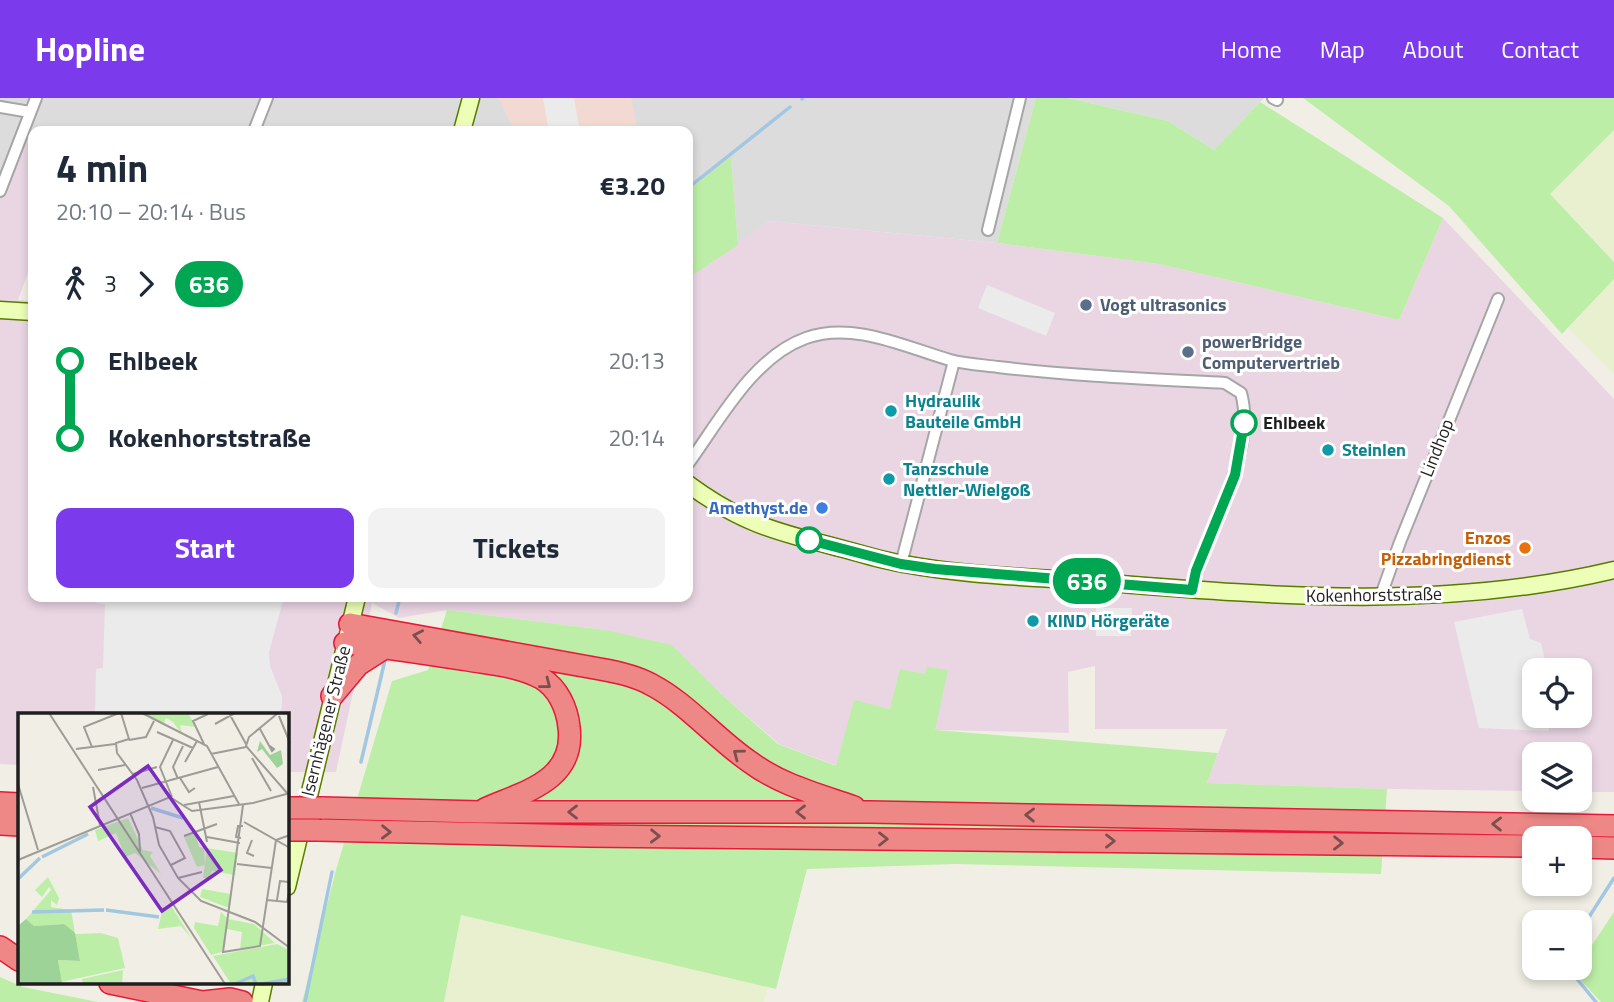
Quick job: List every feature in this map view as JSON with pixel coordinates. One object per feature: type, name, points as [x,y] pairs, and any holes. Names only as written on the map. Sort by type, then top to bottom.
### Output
[{"type":"highway","points":[[348,633],[386,647],[510,667],[548,684],[561,700],[569,725],[570,739],[566,755],[558,769],[548,781],[533,790],[480,812]]},
{"type":"highway","points":[[348,633],[600,669],[636,678],[669,696],[762,771],[802,790],[869,812]]},
{"type":"highway","points":[[332,696],[358,665],[386,647]]},
{"type":"highway","points":[[0,803],[18,804]]},
{"type":"highway","points":[[289,808],[480,812],[869,812],[1614,826]]},
{"type":"highway","points":[[0,824],[18,825]]},
{"type":"highway","points":[[289,830],[1522,846]]},
{"type":"highway","points":[[1592,847],[1614,848]]},
{"type":"highway","points":[[0,947],[18,959]]},
{"type":"highway","points":[[115,984],[202,1002],[236,1000],[246,984]]},
{"type":"main road","points":[[463,126],[471,98]]},
{"type":"main road","points":[[0,310],[28,312]]},
{"type":"main road","name":"Kokenhorststraße","points":[[693,487],[727,511],[768,530],[901,564],[967,572],[1287,596],[1380,598],[1516,589],[1614,570]]},
{"type":"main road","name":"Isernhägener Straße","points":[[289,879],[356,602]]},
{"type":"main road","points":[[260,1002],[264,984]]},
{"type":"street","points":[[0,191],[36,98]]},
{"type":"street","points":[[256,126],[267,98]]},
{"type":"street","points":[[988,230],[1020,98]]},
{"type":"street","points":[[0,107],[30,112]]},
{"type":"street","name":"Lindhop","points":[[1380,598],[1400,541],[1498,299]]},
{"type":"street","points":[[693,457],[757,370],[782,349],[807,338],[841,332],[954,361],[1032,370],[1225,383],[1241,393],[1244,422],[1235,475],[1196,571],[1192,590]]},
{"type":"street","points":[[901,564],[954,361]]},
{"type":"shaded area","points":[[0,98],[1036,98],[997,243],[769,221],[738,245],[731,158],[693,186],[693,126],[28,126],[28,141],[25,140],[0,181]]},
{"type":"shaded area","points":[[498,98],[631,98],[637,126],[512,126]]},
{"type":"shaded area","points":[[543,98],[574,98],[579,126],[548,126]]},
{"type":"shaded area","points":[[1068,98],[1264,98],[1214,150],[1168,121]]},
{"type":"shaded area","points":[[25,140],[28,141],[28,273],[18,300],[28,301],[28,602],[693,602],[693,274],[769,221],[997,243],[1159,264],[1399,320],[1443,218],[1614,399],[1614,792],[1592,792],[1592,742],[1522,742],[1522,791],[1207,783],[1227,729],[1095,729],[1095,666],[1068,672],[1069,733],[934,730],[925,674],[890,709],[854,701],[837,766],[779,744],[719,692],[605,630],[447,610],[399,618],[372,603],[336,772],[289,772],[289,713],[18,713],[18,765],[0,764],[0,181]]},
{"type":"shaded area","points":[[987,285],[1055,313],[1046,336],[978,308]]},
{"type":"shaded area","points":[[283,602],[269,652],[270,666],[282,696],[279,713],[95,713],[96,669],[103,668],[105,604],[96,603]]},
{"type":"shaded area","points":[[1096,608],[1132,608],[1131,636],[1096,636]]},
{"type":"shaded area","points":[[1522,609],[1530,639],[1541,643],[1544,658],[1522,658],[1522,728],[1549,728],[1549,731],[1479,728],[1454,622]]},
{"type":"green space","points":[[1036,98],[1068,98],[1168,121],[1214,150],[1260,102],[1443,218],[1399,320],[1159,264],[997,243]]},
{"type":"green space","points":[[1303,98],[1614,98],[1614,130],[1550,194],[1614,262],[1614,279],[1562,334],[1449,206]]},
{"type":"green space","points":[[1614,130],[1614,262],[1550,194]]},
{"type":"green space","points":[[731,157],[738,245],[693,275],[693,186]]},
{"type":"green space","points":[[1614,279],[1614,374],[1568,328]]},
{"type":"green space","points":[[447,610],[605,630],[672,645],[719,692],[778,744],[836,766],[854,700],[890,709],[900,669],[925,674],[927,667],[948,670],[935,730],[1218,753],[1207,783],[1387,789],[1381,874],[955,864],[807,869],[776,989],[461,915],[444,1002],[302,1002],[336,870],[392,681],[428,670]]},
{"type":"green space","points":[[1614,912],[1614,1002],[1601,1002],[1581,980],[1592,980],[1592,945]]},
{"type":"green space","points":[[461,915],[768,987],[764,1002],[444,1002]]},
{"type":"green space","points":[[0,977],[23,987],[98,1002],[0,1002]]},
{"type":"waterway","points":[[693,184],[790,107]]},
{"type":"waterway","points":[[396,613],[399,602]]},
{"type":"waterway","points":[[361,762],[385,660]]},
{"type":"waterway","points":[[305,1002],[332,872]]},
{"type":"waterway","points":[[1592,912],[1614,878]]},
{"type":"waterway","points":[[1578,980],[1596,1002]]},
{"type":"bus line","name":"636","points":[[809,540],[901,564],[935,569],[1192,590],[1204,549],[1235,475],[1244,423]]},
{"type":"place","name":"Vogt ultrasonics","points":[[1086,305]]},
{"type":"place","name":"powerBridge Computervertrieb","points":[[1188,352]]},
{"type":"place","name":"Hydraulik Bauteile GmbH","points":[[891,411]]},
{"type":"place","name":"Ehlbeek","points":[[1244,423]]},
{"type":"place","name":"Steinlen","points":[[1328,450]]},
{"type":"place","name":"Tanzschule Nettler-Wielgoß","points":[[889,479]]},
{"type":"place","name":"Amethyst.de","points":[[822,508]]},
{"type":"place","name":"Enzos Pizzabringdienst","points":[[1525,548]]},
{"type":"place","name":"KIND Hörgeräte","points":[[1033,621]]}]
